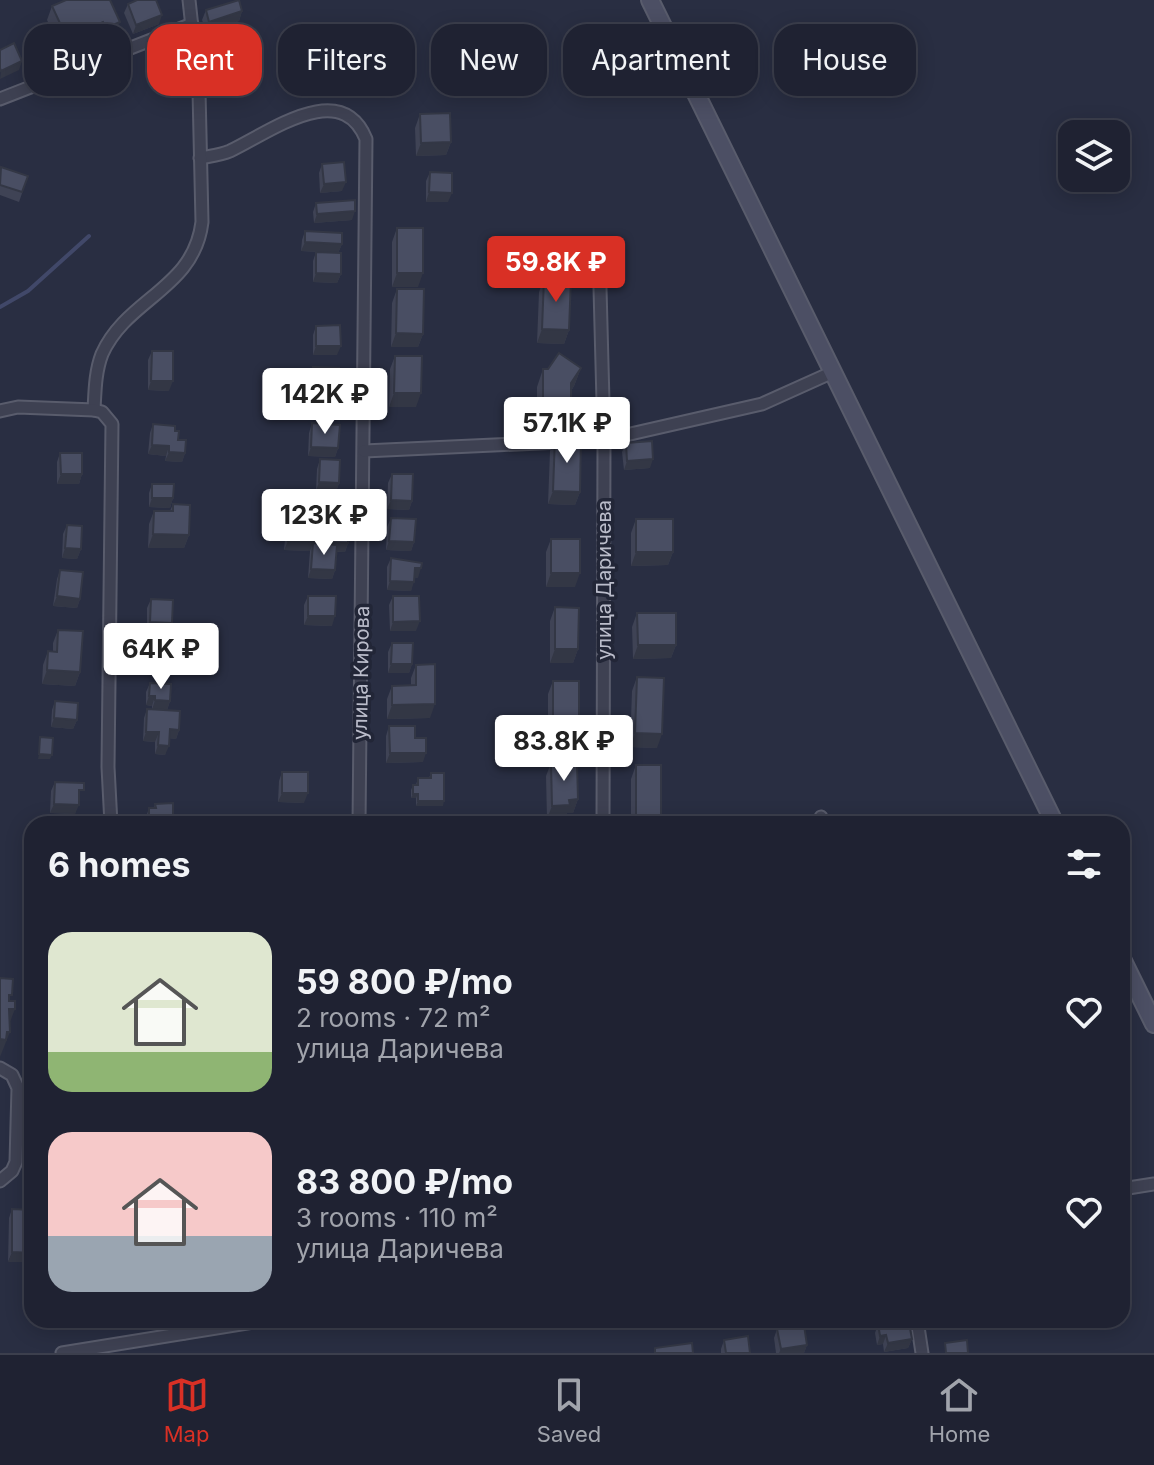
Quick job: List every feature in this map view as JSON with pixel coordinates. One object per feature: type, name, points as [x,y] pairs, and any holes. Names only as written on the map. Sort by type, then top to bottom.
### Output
[{"type":"main road","points":[[650,0],[1051,816]]},
{"type":"main road","points":[[1130,975],[1154,1024]]},
{"type":"street","points":[[189,0],[192,24]]},
{"type":"street","points":[[0,99],[147,42]]},
{"type":"street","points":[[94,410],[101,356],[112,337],[194,255],[202,222],[199,96]]},
{"type":"street","name":"улица Кирова","points":[[200,158],[226,153],[283,124],[332,109],[347,113],[360,124],[366,139],[359,816]]},
{"type":"street","name":"улица Даричева","points":[[600,288],[604,440],[603,816]]},
{"type":"street","points":[[364,451],[604,440],[762,404],[833,372]]},
{"type":"street","points":[[0,411],[18,407],[94,410],[102,412],[112,424],[108,767],[111,816]]},
{"type":"street","points":[[0,1068],[12,1075],[18,1088],[16,1162],[12,1171],[0,1181]]},
{"type":"street","points":[[1130,1188],[1154,1184]]},
{"type":"street","points":[[184,1328],[184,1333]]},
{"type":"street","points":[[62,1353],[216,1328]]},
{"type":"street","points":[[918,1328],[922,1353]]},
{"type":"building","points":[[66,0],[110,0],[120,22],[60,24],[52,6]]},
{"type":"building","points":[[137,0],[156,0],[162,15],[136,25],[128,4]]},
{"type":"building","points":[[239,0],[242,11],[209,22],[206,10]]},
{"type":"building","points":[[14,43],[22,61],[1,71],[0,50]]},
{"type":"building","points":[[450,113],[451,142],[421,143],[420,114]]},
{"type":"building","points":[[344,162],[346,182],[324,184],[322,164]]},
{"type":"building","points":[[1,167],[28,176],[22,192],[0,185]]},
{"type":"building","points":[[430,172],[452,173],[452,193],[429,192]]},
{"type":"building","points":[[355,200],[355,211],[317,214],[316,203]]},
{"type":"building","points":[[397,228],[423,228],[423,273],[397,273]]},
{"type":"building","points":[[305,231],[342,233],[342,244],[305,242]]},
{"type":"building","points":[[316,252],[341,253],[341,274],[316,273]]},
{"type":"building","points":[[544,278],[571,279],[569,330],[542,329]]},
{"type":"building","points":[[397,289],[424,289],[423,334],[396,333]]},
{"type":"building","points":[[340,325],[341,346],[316,346],[316,326]]},
{"type":"building","points":[[152,351],[173,351],[173,381],[151,381]]},
{"type":"building","points":[[559,353],[581,368],[571,383],[571,404],[565,404],[565,410],[543,409],[543,369],[548,369]]},
{"type":"building","points":[[395,356],[422,356],[421,393],[394,393]]},
{"type":"building","points":[[313,367],[339,368],[338,388],[319,387],[319,379],[313,379]]},
{"type":"building","points":[[312,423],[340,425],[338,448],[311,447]]},
{"type":"building","points":[[153,424],[175,426],[175,431],[179,431],[178,440],[186,440],[185,453],[169,452],[169,446],[152,445]]},
{"type":"building","points":[[555,437],[581,438],[580,492],[553,491]]},
{"type":"building","points":[[652,441],[653,459],[627,461],[626,443]]},
{"type":"building","points":[[60,453],[82,453],[82,474],[61,474]]},
{"type":"building","points":[[320,459],[340,460],[339,483],[319,482]]},
{"type":"building","points":[[392,474],[413,474],[412,501],[391,500]]},
{"type":"building","points":[[152,484],[174,484],[173,498],[152,498]]},
{"type":"building","points":[[310,501],[339,502],[338,525],[309,524]]},
{"type":"building","points":[[173,504],[190,505],[189,535],[153,534],[154,511],[173,511]]},
{"type":"building","points":[[391,518],[416,519],[414,542],[389,541]]},
{"type":"building","points":[[636,519],[673,519],[673,552],[636,552]]},
{"type":"building","points":[[67,525],[82,526],[81,549],[65,548]]},
{"type":"building","points":[[288,530],[348,532],[348,543],[288,541]]},
{"type":"building","points":[[551,539],[580,539],[580,573],[551,573]]},
{"type":"building","points":[[313,543],[337,545],[335,570],[311,569]]},
{"type":"building","points":[[391,558],[422,563],[421,568],[415,568],[414,582],[390,581]]},
{"type":"building","points":[[60,570],[83,572],[80,599],[57,596]]},
{"type":"building","points":[[308,596],[336,596],[335,616],[308,616]]},
{"type":"building","points":[[393,596],[419,596],[420,621],[393,622]]},
{"type":"building","points":[[151,599],[173,600],[172,623],[150,622]]},
{"type":"building","points":[[555,607],[579,608],[578,649],[555,649]]},
{"type":"building","points":[[637,613],[676,613],[676,645],[638,645]]},
{"type":"building","points":[[58,630],[83,631],[80,672],[47,670],[48,651],[57,652]]},
{"type":"building","points":[[148,641],[175,642],[174,664],[148,664]]},
{"type":"building","points":[[392,643],[413,643],[412,664],[391,664]]},
{"type":"building","points":[[435,664],[435,704],[392,705],[392,686],[416,685],[416,665]]},
{"type":"building","points":[[637,677],[664,678],[662,734],[635,733]]},
{"type":"building","points":[[553,681],[579,681],[579,717],[553,717]]},
{"type":"building","points":[[150,683],[171,684],[170,701],[155,700],[155,696],[149,696]]},
{"type":"building","points":[[55,701],[78,703],[77,720],[54,718]]},
{"type":"building","points":[[147,709],[180,711],[179,730],[170,729],[169,746],[158,745],[159,732],[146,732]]},
{"type":"building","points":[[389,726],[415,726],[415,738],[426,738],[426,753],[390,753]]},
{"type":"building","points":[[40,737],[53,738],[52,755],[39,754]]},
{"type":"building","points":[[577,762],[578,799],[569,800],[570,805],[552,806],[551,763]]},
{"type":"building","points":[[636,765],[661,765],[661,816],[636,816]]},
{"type":"building","points":[[282,772],[308,772],[308,793],[282,793]]},
{"type":"building","points":[[431,773],[444,773],[444,801],[418,801],[418,794],[413,794],[413,785],[418,785],[418,778],[431,778]]},
{"type":"building","points":[[55,782],[84,783],[84,790],[79,790],[79,805],[54,804]]},
{"type":"building","points":[[173,803],[173,816],[149,816],[149,808],[156,808],[155,804]]},
{"type":"building","points":[[0,978],[13,979],[9,1001],[15,1001],[15,1009],[9,1009],[10,1032],[7,1032],[6,1040],[0,1039]]},
{"type":"building","points":[[12,1209],[24,1210],[24,1253],[12,1252]]},
{"type":"building","points":[[804,1328],[807,1345],[781,1349],[777,1329]]},
{"type":"building","points":[[879,1328],[910,1328],[912,1339],[888,1343],[886,1335],[880,1336]]},
{"type":"building","points":[[748,1336],[750,1353],[726,1353],[724,1340]]},
{"type":"building","points":[[967,1340],[968,1353],[946,1353],[945,1343]]},
{"type":"building","points":[[692,1343],[693,1353],[655,1353],[655,1348]]},
{"type":"waterway","points":[[0,307],[28,291],[89,236]]}]
